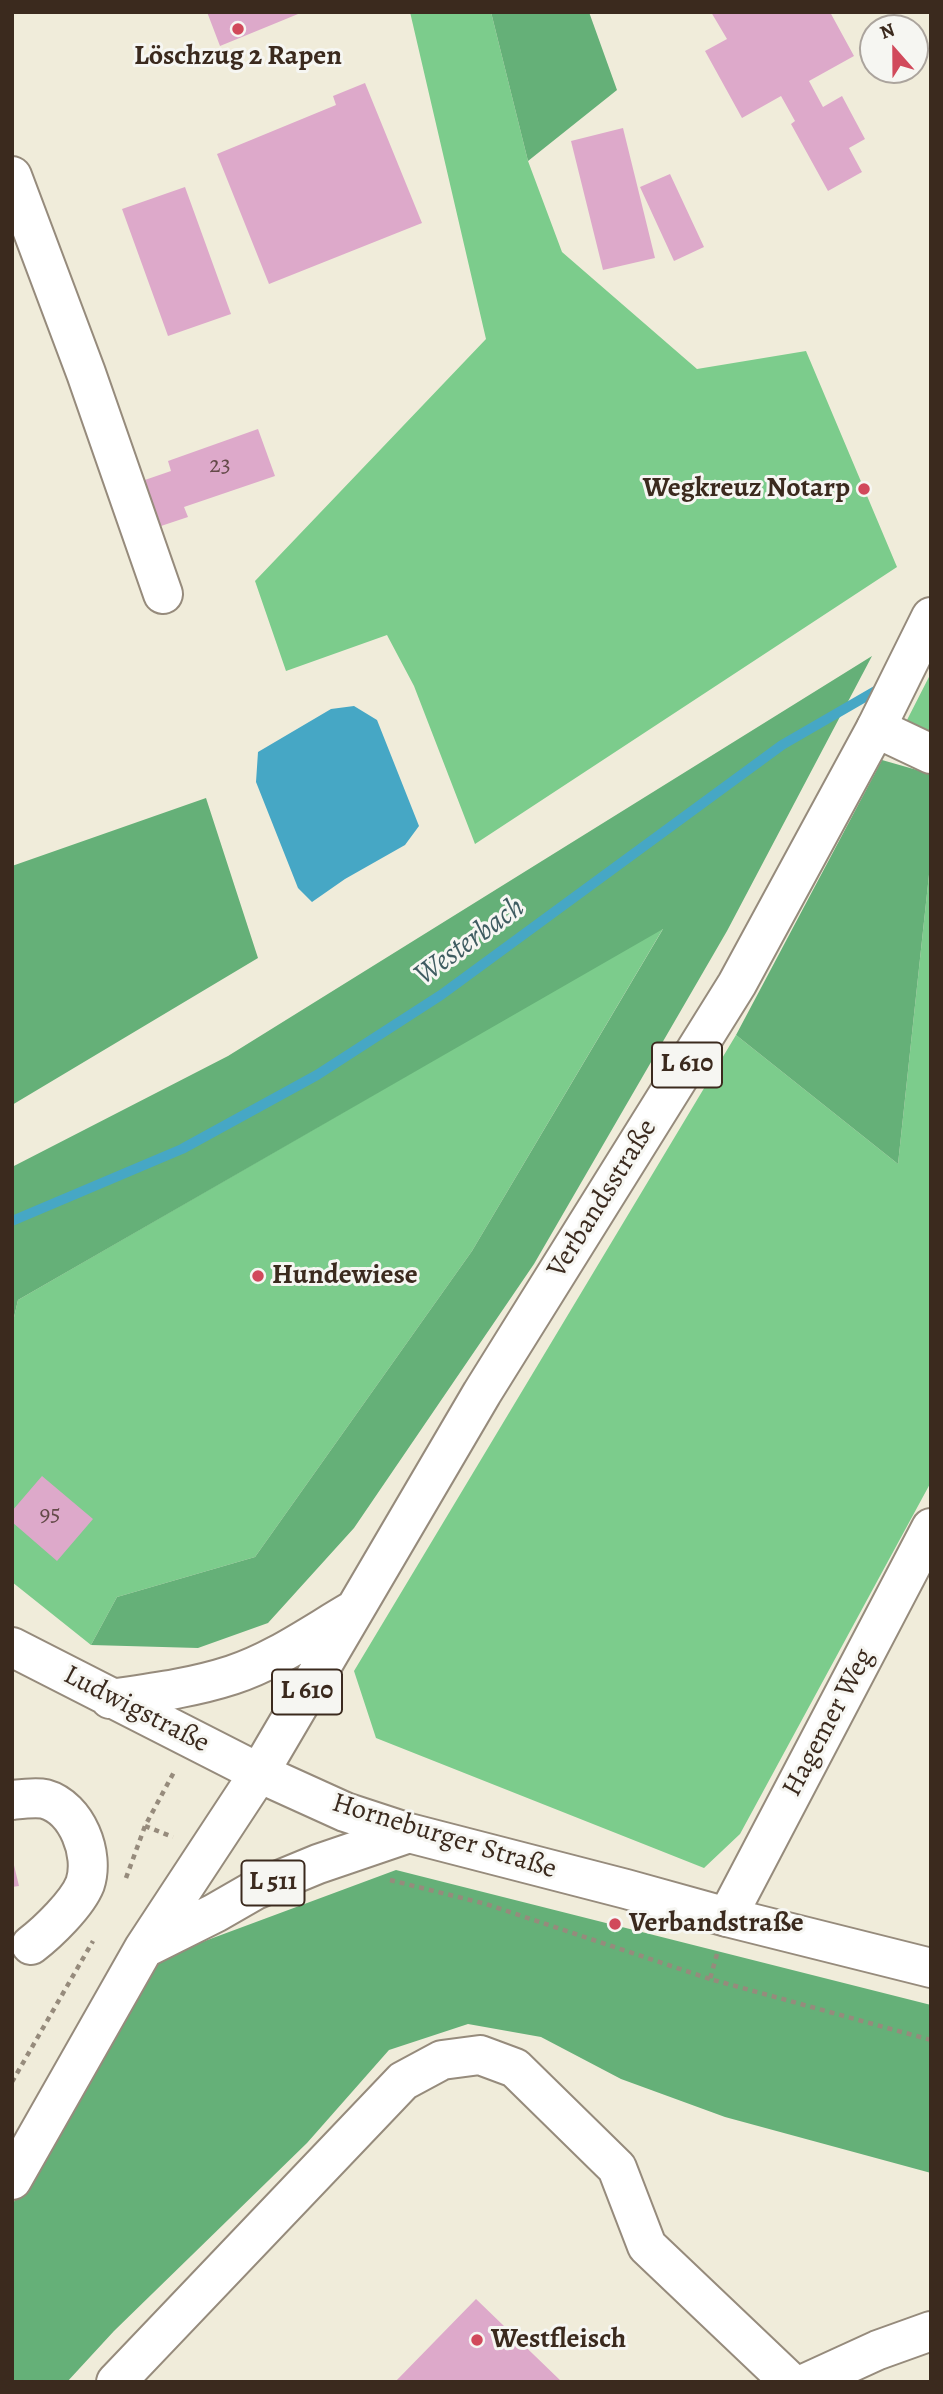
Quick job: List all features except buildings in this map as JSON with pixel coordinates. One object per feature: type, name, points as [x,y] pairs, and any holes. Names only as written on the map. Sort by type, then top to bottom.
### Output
[{"type":"main road","points":[[12,176],[86,373],[163,594]]},
{"type":"main road","name":"Verbandsstraße","points":[[259,1773],[482,1392],[737,984],[876,728],[931,617]]},
{"type":"main road","points":[[876,728],[931,754]]},
{"type":"main road","name":"Hagemer Weg","points":[[727,1917],[931,1528]]},
{"type":"main road","points":[[110,1699],[185,1689],[235,1674],[276,1655],[354,1610]]},
{"type":"main road","name":"Ludwigstraße","points":[[12,1647],[259,1773]]},
{"type":"main road","name":"Horneburger Straße","points":[[259,1773],[345,1812],[409,1833],[931,1968]]},
{"type":"main road","name":"L 511","points":[[12,2180],[144,1948],[259,1773]]},
{"type":"main road","points":[[12,1800],[44,1799],[65,1810],[82,1835],[88,1866],[85,1885],[73,1902],[43,1936],[31,1945]]},
{"type":"main road","name":"L 511","points":[[144,1948],[255,1890],[318,1864],[409,1833]]},
{"type":"main road","points":[[116,2382],[403,2081],[442,2060],[480,2055],[515,2068],[617,2168],[647,2246],[790,2382]]},
{"type":"main road","points":[[808,2382],[878,2350],[931,2331]]},
{"type":"path","points":[[145,1826],[206,1851]]},
{"type":"path","points":[[383,1878],[486,1904],[710,1979],[931,2040]]},
{"type":"path","points":[[710,1979],[727,1917]]},
{"type":"green space","points":[[410,12],[491,12],[528,161],[562,252],[697,369],[806,351],[897,567],[475,844],[414,686],[387,635],[286,671],[255,581],[486,339]]},
{"type":"green space","points":[[491,12],[589,12],[617,90],[528,161]]},
{"type":"green space","points":[[872,656],[727,931],[534,1264],[354,1528],[268,1623],[198,1648],[91,1645],[117,1597],[255,1557],[472,1251],[663,929],[18,1300],[12,1326],[12,1167],[228,1056]]},
{"type":"green space","points":[[931,673],[931,735],[907,720]]},
{"type":"green space","points":[[882,760],[931,774],[931,856],[898,1164],[736,1035]]},
{"type":"green space","points":[[206,798],[258,958],[12,1105],[12,866]]},
{"type":"green space","points":[[931,856],[931,1482],[740,1834],[704,1868],[376,1738],[354,1671],[736,1035],[898,1164]]},
{"type":"green space","name":"Hundewiese","points":[[664,927],[472,1251],[255,1557],[117,1597],[91,1645],[12,1582],[12,1326],[18,1300]]},
{"type":"green space","points":[[396,1870],[931,2005],[931,2173],[725,2117],[621,2079],[541,2037],[468,2024],[389,2050],[307,2143],[114,2331],[67,2382],[12,2382],[12,2205],[159,1958]]},
{"type":"water","points":[[354,706],[377,720],[419,826],[405,845],[345,879],[312,902],[298,888],[256,782],[258,752],[331,709]]},
{"type":"waterway","name":"Westerbach","points":[[12,1221],[182,1149],[317,1075],[441,995],[782,745],[884,686]]},
{"type":"place","name":"Löschzug 2 Rapen","points":[[238,29]]},
{"type":"place","name":"Wegkreuz Notarp","points":[[864,489]]},
{"type":"place","name":"Hundewiese","points":[[258,1276]]},
{"type":"place","name":"Verbandstraße","points":[[615,1924]]},
{"type":"place","name":"Westfleisch","points":[[477,2340]]}]
